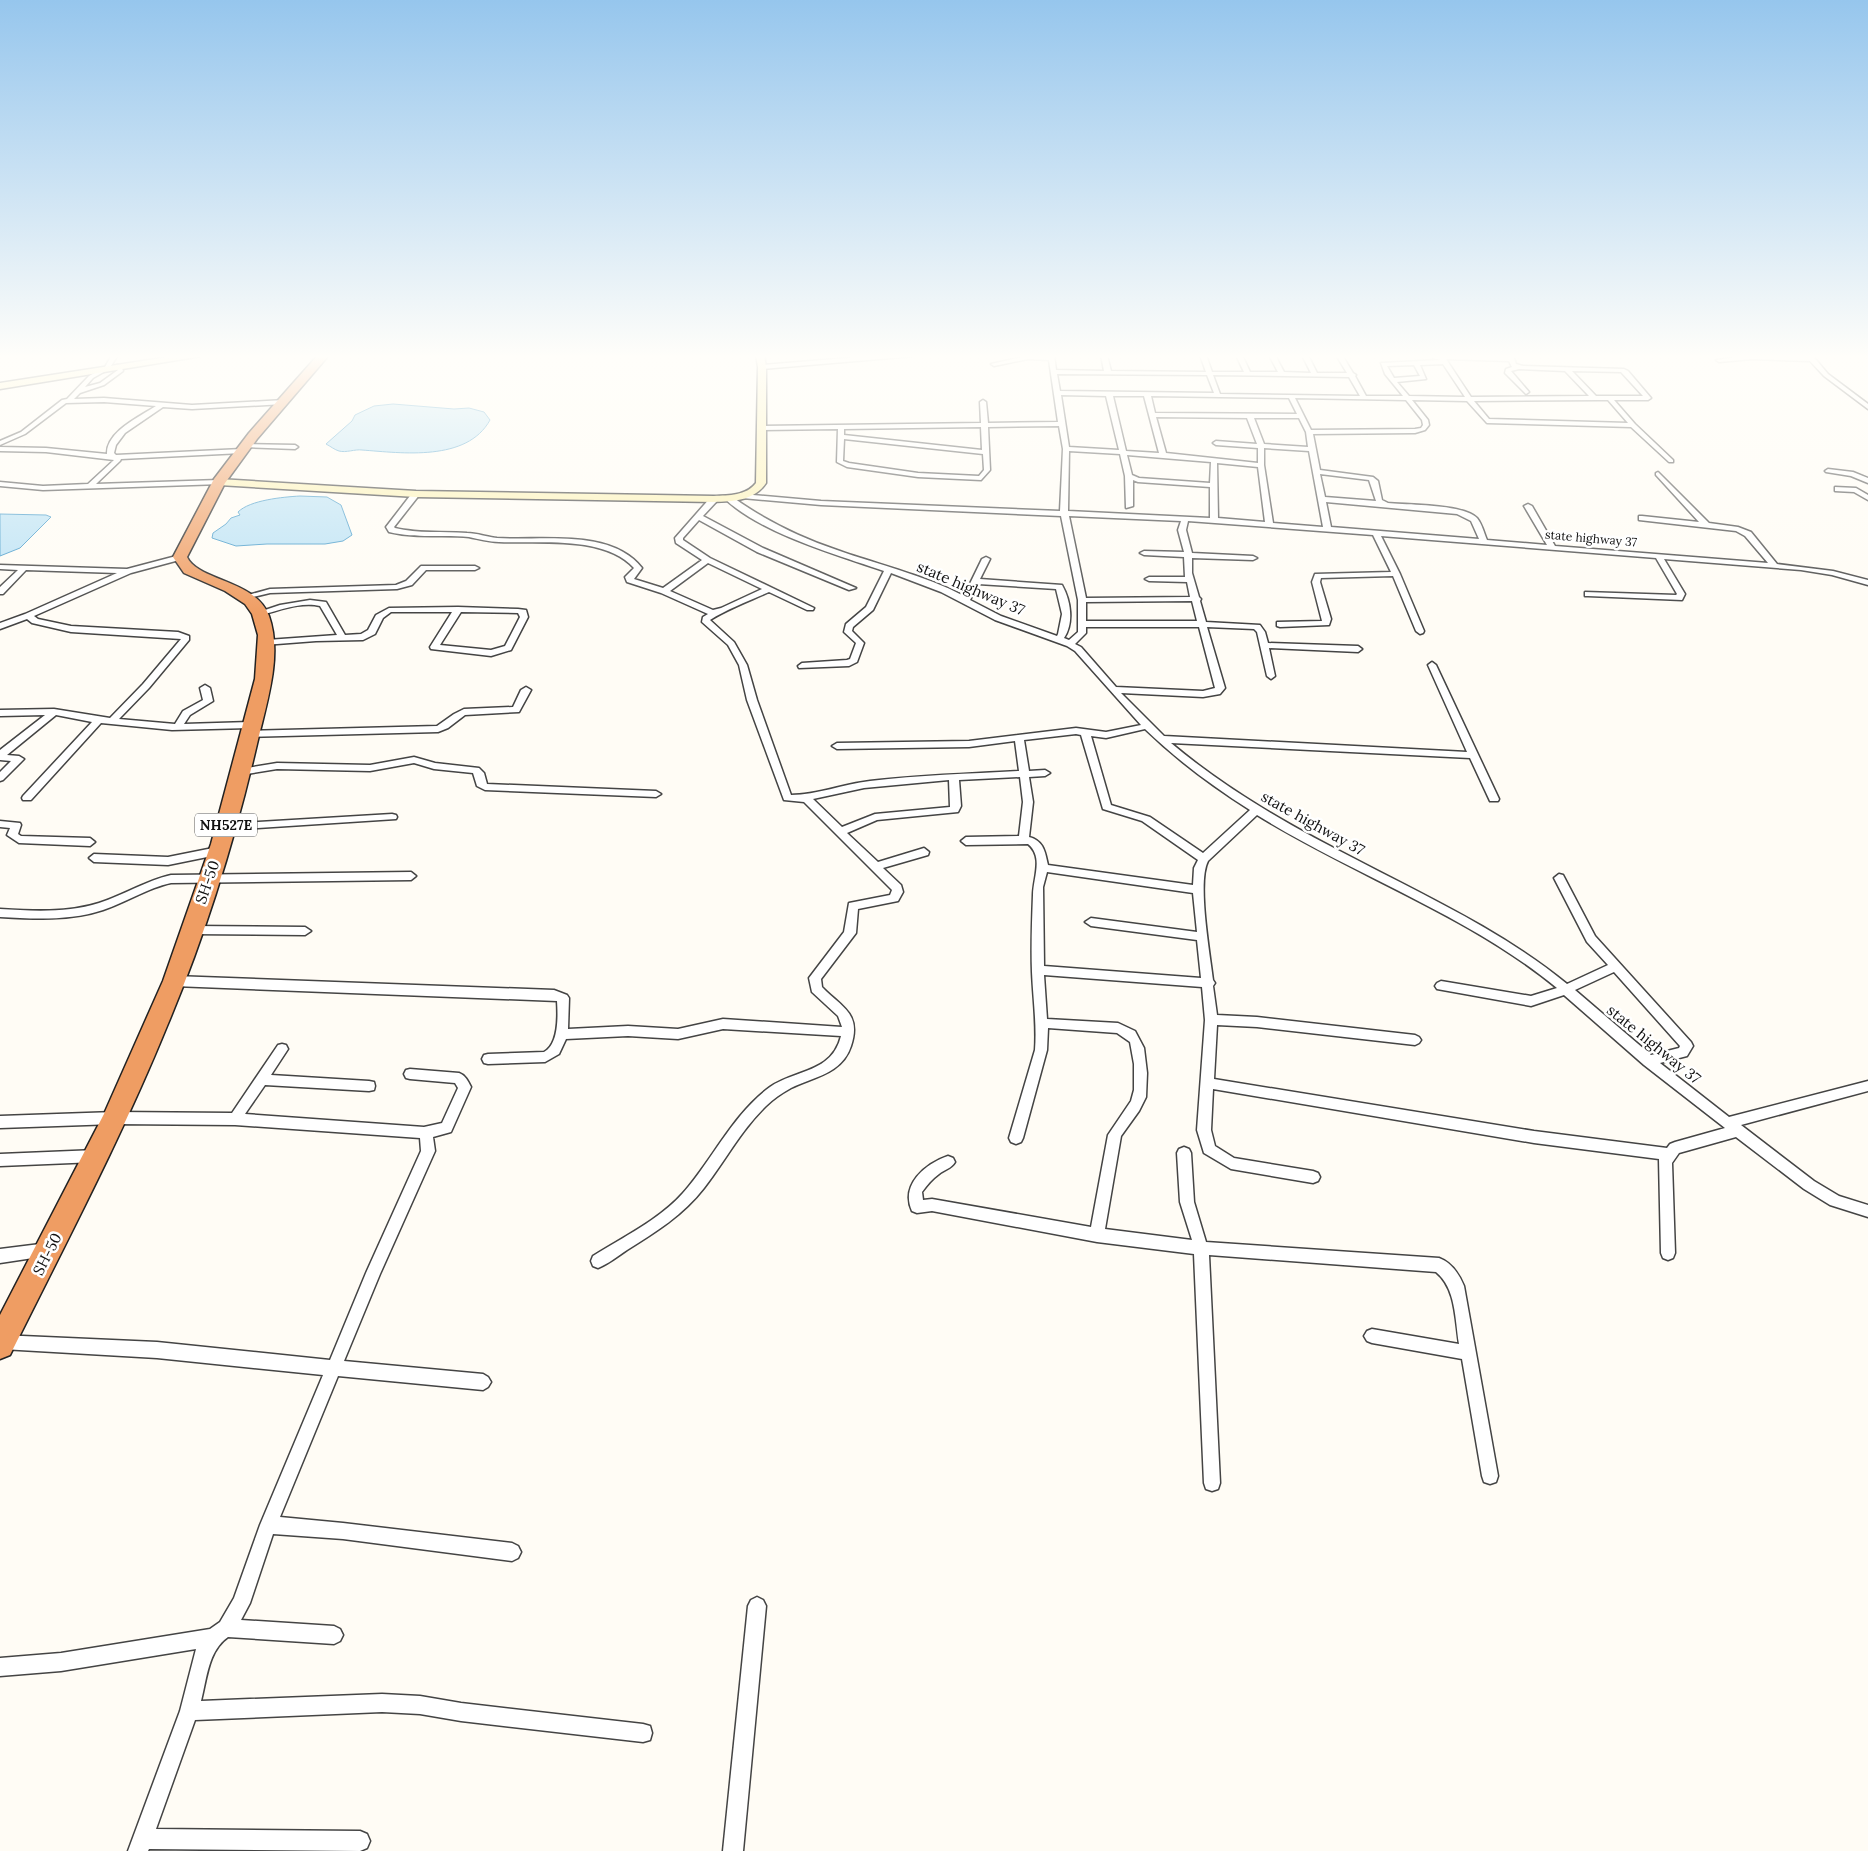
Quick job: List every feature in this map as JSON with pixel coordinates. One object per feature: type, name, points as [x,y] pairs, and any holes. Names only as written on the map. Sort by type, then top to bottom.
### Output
[{"type":"highway","points":[[250,441],[219,482],[180,556],[182,564],[189,570],[245,597],[260,613]]},
{"type":"highway","name":"SH-50","points":[[1,1344],[115,1118],[174,981],[218,852],[241,772],[263,679],[267,643],[260,613]]},
{"type":"street","points":[[90,486],[118,460],[110,453],[111,444],[114,441]]},
{"type":"street","points":[[0,484],[43,488],[219,482],[416,494],[714,499],[742,496],[751,493],[761,483],[762,441]]},
{"type":"street","points":[[842,441],[840,462],[847,465],[918,475],[981,478],[987,470],[985,441]]},
{"type":"street","points":[[884,441],[985,452]]},
{"type":"street","points":[[1065,441],[1064,512],[1082,600],[1083,624],[1082,633],[1070,644]]},
{"type":"street","points":[[1120,441],[1129,476],[1129,506]]},
{"type":"street","points":[[1159,441],[1163,455]]},
{"type":"street","points":[[1260,441],[1269,524]]},
{"type":"street","points":[[1311,441],[1327,528]]},
{"type":"street","points":[[1650,441],[1671,461]]},
{"type":"street","points":[[1216,443],[1312,449]]},
{"type":"street","points":[[0,449],[46,450],[114,457],[244,448],[295,447]]},
{"type":"street","points":[[1066,449],[1163,455],[1261,465]]},
{"type":"street","points":[[1214,461],[1214,520]]},
{"type":"street","points":[[1828,471],[1853,474],[1867,479]]},
{"type":"street","points":[[1317,472],[1371,478],[1382,504]]},
{"type":"street","points":[[1658,474],[1706,525]]},
{"type":"street","points":[[1129,476],[1138,480],[1214,485]]},
{"type":"street","points":[[1838,489],[1856,490],[1868,498]]},
{"type":"street","points":[[416,494],[392,524],[392,530],[408,534],[468,535],[485,540],[544,540],[593,544],[628,557],[638,568],[629,577],[630,580],[664,591],[712,613]]},
{"type":"street","name":"state highway 37","points":[[742,496],[821,503],[1185,518],[1483,540],[1775,566],[1834,573],[1868,583]]},
{"type":"street","name":"state highway 37","points":[[728,498],[747,514],[802,539],[944,590],[999,619],[1059,639],[1078,649],[1112,690],[1147,726],[1197,769],[1257,809],[1330,851],[1487,934],[1521,955],[1648,1061],[1824,1196],[1868,1211]]},
{"type":"street","points":[[714,499],[682,533],[679,541],[707,560],[810,608]]},
{"type":"street","points":[[1321,499],[1382,504],[1469,515],[1474,519],[1483,540]]},
{"type":"street","points":[[1528,506],[1552,547]]},
{"type":"street","points":[[698,516],[760,550],[852,588]]},
{"type":"street","points":[[1112,690],[1202,694],[1217,692],[1220,688],[1197,599],[1190,580],[1188,554],[1182,530],[1185,518]]},
{"type":"street","points":[[1642,518],[1742,531],[1775,566]]},
{"type":"street","points":[[1375,532],[1396,574],[1420,631]]},
{"type":"street","points":[[1144,553],[1253,558]]},
{"type":"street","points":[[0,626],[28,616],[128,571],[180,556]]},
{"type":"street","points":[[1588,594],[1679,598],[1679,590],[1659,557]]},
{"type":"street","points":[[965,602],[986,559]]},
{"type":"street","points":[[664,591],[707,560]]},
{"type":"street","points":[[0,567],[128,571]]},
{"type":"street","points":[[0,592],[25,567]]},
{"type":"street","points":[[245,597],[270,591],[397,587],[409,583],[424,568],[475,568]]},
{"type":"street","points":[[802,666],[849,663],[854,660],[860,643],[848,632],[849,626],[870,608],[888,570]]},
{"type":"street","points":[[1280,624],[1326,623],[1328,619],[1316,582],[1318,576],[1396,574]]},
{"type":"street","points":[[1148,579],[1190,580]]},
{"type":"street","points":[[975,581],[1058,587],[1067,620],[1066,628],[1059,639]]},
{"type":"street","points":[[768,589],[724,610],[712,613],[706,619],[706,622],[731,644],[743,665],[752,700],[786,795],[793,799],[805,798],[857,784],[1045,773]]},
{"type":"street","points":[[1082,600],[1197,599]]},
{"type":"street","points":[[260,613],[304,603],[320,602],[324,604],[343,638]]},
{"type":"street","points":[[267,643],[368,635],[372,632],[379,617],[389,610],[458,609],[518,611],[523,612],[524,617],[511,645],[504,650],[484,652],[434,647],[458,609]]},
{"type":"street","points":[[28,616],[35,621],[71,629],[178,634],[186,638],[146,686],[112,721]]},
{"type":"street","points":[[1083,624],[1203,624],[1257,627],[1261,632],[1271,676]]},
{"type":"street","points":[[1264,645],[1358,649]]},
{"type":"street","points":[[1432,666],[1494,799]]},
{"type":"street","points":[[178,727],[186,712],[208,701],[205,688]]},
{"type":"street","points":[[0,713],[54,712],[99,720],[178,727],[250,730],[438,729],[464,712],[516,710],[526,690]]},
{"type":"street","points":[[0,756],[54,712]]},
{"type":"street","points":[[27,798],[99,720]]},
{"type":"street","points":[[837,746],[969,744],[1019,737],[1086,732],[1100,735],[1147,726]]},
{"type":"street","points":[[1086,732],[1107,807],[1115,812],[1146,819],[1204,859]]},
{"type":"street","points":[[1019,737],[1028,802],[1024,839]]},
{"type":"street","points":[[1160,739],[1475,755]]},
{"type":"street","points":[[0,744],[15,744]]},
{"type":"street","points":[[0,756],[19,759],[0,778]]},
{"type":"street","points":[[241,772],[277,766],[370,768],[414,760],[434,766],[476,770],[479,773],[481,784],[492,788],[534,787],[656,794]]},
{"type":"street","points":[[840,832],[875,817],[954,810],[956,806],[954,778]]},
{"type":"street","points":[[598,1261],[680,1206],[698,1185],[721,1151],[764,1100],[777,1090],[830,1066],[841,1051],[848,1032],[845,1016],[839,1006],[816,990],[815,978],[850,933],[853,906],[887,900],[897,895],[897,888],[805,798]]},
{"type":"street","points":[[1257,809],[1204,859],[1199,868],[1198,890],[1209,984],[1211,1020],[1204,1130],[1209,1149],[1231,1163],[1313,1177]]},
{"type":"street","points":[[225,827],[392,816]]},
{"type":"street","points":[[0,824],[16,825],[12,835],[19,839],[90,842]]},
{"type":"street","points":[[966,842],[1024,839],[1032,841],[1038,846],[1043,868],[1038,887],[1038,970],[1041,1050],[1016,1138]]},
{"type":"street","points":[[94,858],[168,861],[218,852]]},
{"type":"street","points":[[875,867],[924,852]]},
{"type":"street","points":[[1043,868],[1198,890]]},
{"type":"street","points":[[0,913],[36,915],[86,910],[100,907],[160,881],[208,878],[410,876]]},
{"type":"street","points":[[1559,878],[1586,932],[1687,1046],[1683,1052],[1648,1061]]},
{"type":"street","points":[[1091,922],[1203,937]]},
{"type":"street","points":[[190,930],[305,932]]},
{"type":"street","points":[[1441,986],[1531,1001],[1565,990],[1616,966]]},
{"type":"street","points":[[1038,970],[1209,984]]},
{"type":"street","points":[[174,981],[554,995],[563,998],[564,1006],[558,1047],[553,1053],[545,1057],[488,1059]]},
{"type":"street","points":[[1211,1020],[1257,1022],[1415,1040]]},
{"type":"street","points":[[1041,1022],[1118,1028],[1129,1032],[1136,1041],[1142,1088],[1138,1102],[1120,1123],[1115,1135],[1097,1235]]},
{"type":"street","points":[[560,1034],[628,1031],[678,1034],[723,1024],[848,1032]]},
{"type":"street","points":[[235,1119],[282,1049]]},
{"type":"street","points":[[0,1122],[115,1118],[235,1119],[424,1133],[446,1128],[465,1087],[464,1082],[460,1078],[410,1074]]},
{"type":"street","points":[[261,1080],[369,1086]]},
{"type":"street","points":[[1206,1083],[1534,1137],[1668,1154]]},
{"type":"street","points":[[1668,1253],[1665,1161],[1668,1154],[1674,1148],[1735,1126],[1868,1086]]},
{"type":"street","points":[[360,1841],[140,1845],[189,1711],[205,1649],[220,1633],[242,1603],[268,1525],[373,1273],[428,1151],[428,1140],[424,1133]]},
{"type":"street","points":[[1184,1153],[1186,1202],[1201,1248],[1212,1483]]},
{"type":"street","points":[[0,1160],[96,1156]]},
{"type":"street","points":[[948,1162],[935,1167],[922,1180],[915,1191],[917,1207],[932,1205],[1097,1235],[1201,1248],[1438,1265],[1449,1273],[1457,1286],[1490,1476]]},
{"type":"street","points":[[0,1256],[49,1250]]},
{"type":"street","points":[[1372,1336],[1469,1353]]},
{"type":"street","points":[[1,1344],[157,1350],[483,1382]]},
{"type":"street","points":[[268,1525],[343,1531],[512,1552]]},
{"type":"street","points":[[733,1851],[757,1606]]},
{"type":"street","points":[[0,1666],[61,1662],[220,1633],[334,1634]]},
{"type":"street","points":[[189,1711],[382,1703],[420,1705],[461,1712],[643,1733]]},
{"type":"water","points":[[329,441],[468,441],[450,449],[414,453],[342,451],[326,444]]},
{"type":"water","points":[[300,496],[327,497],[341,505],[352,535],[343,541],[325,544],[236,546],[212,538],[213,533],[231,518],[240,515],[238,512],[243,508],[267,500]]},
{"type":"water","points":[[0,514],[46,515],[51,517],[20,548],[0,556]]}]
